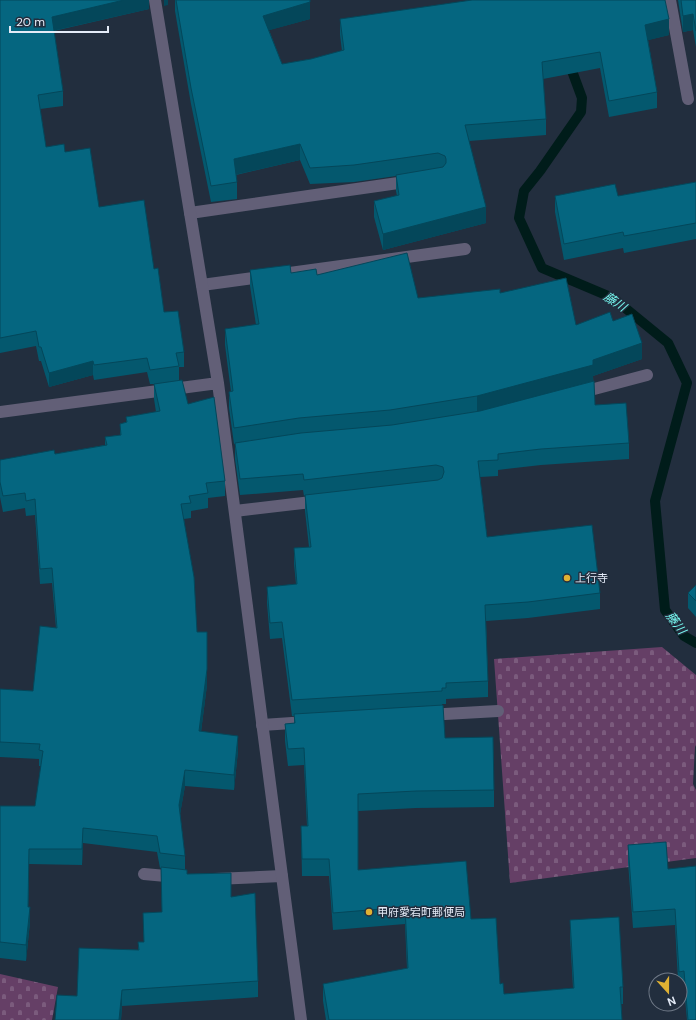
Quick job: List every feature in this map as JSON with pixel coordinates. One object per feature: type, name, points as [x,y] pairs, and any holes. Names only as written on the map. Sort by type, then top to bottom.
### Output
[{"type":"street","points":[[158,0],[190,213],[218,383],[301,1020]]},
{"type":"street","points":[[670,0],[688,99]]},
{"type":"street","points":[[190,213],[423,179]]},
{"type":"street","points":[[202,285],[465,248]]},
{"type":"street","points":[[571,395],[647,375]]},
{"type":"street","points":[[0,412],[218,383]]},
{"type":"street","points":[[227,452],[242,450]]},
{"type":"street","points":[[235,511],[328,500]]},
{"type":"street","points":[[412,716],[498,711]]},
{"type":"street","points":[[262,725],[317,722]]},
{"type":"street","points":[[144,874],[186,878]]},
{"type":"street","points":[[200,880],[282,876]]},
{"type":"green space","points":[[662,647],[696,675],[696,745],[693,784],[696,790],[696,858],[510,883],[494,659]]},
{"type":"green space","points":[[0,974],[58,987],[52,1020],[0,1020]]},
{"type":"building","points":[[0,0],[124,0],[52,17],[63,91],[38,95],[46,147],[64,144],[65,152],[90,148],[99,207],[144,200],[154,269],[158,268],[164,312],[178,311],[184,352],[176,353],[179,366],[150,370],[147,358],[94,365],[93,361],[49,373],[41,347],[39,347],[36,331],[0,338]]},
{"type":"building","points":[[176,0],[310,0],[310,2],[263,16],[282,64],[311,59],[344,50],[340,19],[472,0],[665,0],[669,19],[645,25],[657,92],[609,101],[600,52],[542,62],[546,119],[465,125],[486,207],[383,234],[374,201],[399,195],[396,175],[443,167],[446,163],[445,156],[438,153],[354,165],[310,168],[300,144],[234,159],[237,182],[211,186],[191,88]]},
{"type":"building","points":[[681,0],[696,0],[696,31],[693,14],[683,16]]},
{"type":"building","points":[[696,182],[696,223],[624,236],[623,232],[564,244],[555,196],[615,184],[618,196]]},
{"type":"building","points":[[407,253],[418,298],[500,289],[500,293],[566,278],[576,325],[610,312],[613,321],[632,314],[642,343],[593,360],[593,365],[477,396],[390,410],[299,418],[234,428],[229,392],[233,391],[225,329],[259,324],[250,270],[290,265],[291,273],[316,269],[317,275]]},
{"type":"building","points":[[182,380],[188,404],[214,397],[225,481],[206,483],[208,493],[189,496],[191,503],[181,504],[194,577],[197,632],[207,632],[207,669],[199,731],[238,736],[234,775],[185,770],[179,805],[185,856],[160,853],[157,836],[83,828],[82,849],[29,849],[28,907],[30,907],[26,945],[0,942],[0,806],[35,806],[43,751],[39,750],[40,744],[0,742],[0,689],[33,691],[40,626],[57,628],[52,568],[40,569],[35,499],[26,501],[25,493],[3,496],[0,482],[0,460],[54,450],[55,454],[107,445],[105,437],[121,435],[120,424],[127,422],[126,417],[160,411],[154,384]]},
{"type":"building","points":[[594,381],[595,405],[626,403],[629,443],[541,449],[498,454],[498,460],[478,461],[487,537],[592,525],[600,593],[528,602],[485,605],[488,681],[446,683],[446,688],[442,688],[442,691],[292,700],[282,622],[270,623],[267,587],[297,584],[294,548],[311,547],[305,495],[438,480],[442,478],[444,472],[443,467],[436,465],[304,480],[303,474],[240,479],[235,443],[301,433],[392,425],[480,411]]},
{"type":"building","points":[[696,585],[696,601],[688,593]]},
{"type":"building","points":[[443,705],[445,738],[493,737],[494,790],[416,791],[358,794],[358,870],[466,861],[471,919],[496,918],[500,984],[503,983],[504,994],[574,988],[570,920],[619,917],[623,987],[620,987],[622,1020],[329,1020],[323,984],[408,968],[405,907],[333,913],[329,859],[302,859],[301,826],[308,826],[304,748],[288,749],[285,724],[295,723],[294,714]]},
{"type":"building","points":[[666,842],[668,869],[696,866],[696,1020],[688,1020],[688,972],[679,972],[675,909],[633,912],[628,845]]},
{"type":"building","points":[[161,867],[187,870],[187,874],[231,873],[231,897],[255,893],[258,981],[122,990],[119,1020],[55,1020],[57,995],[77,996],[79,948],[139,950],[138,942],[144,942],[143,913],[162,912]]},
{"type":"waterway","name":"藤川","points":[[568,60],[582,98],[581,112],[540,171],[524,191],[519,218],[542,268],[613,298],[668,343],[687,383],[655,501],[665,610],[684,636],[696,643]]},
{"type":"place","name":"上行寺","points":[[567,578]]},
{"type":"place","name":"甲府愛宕町郵便局","points":[[369,912]]}]
